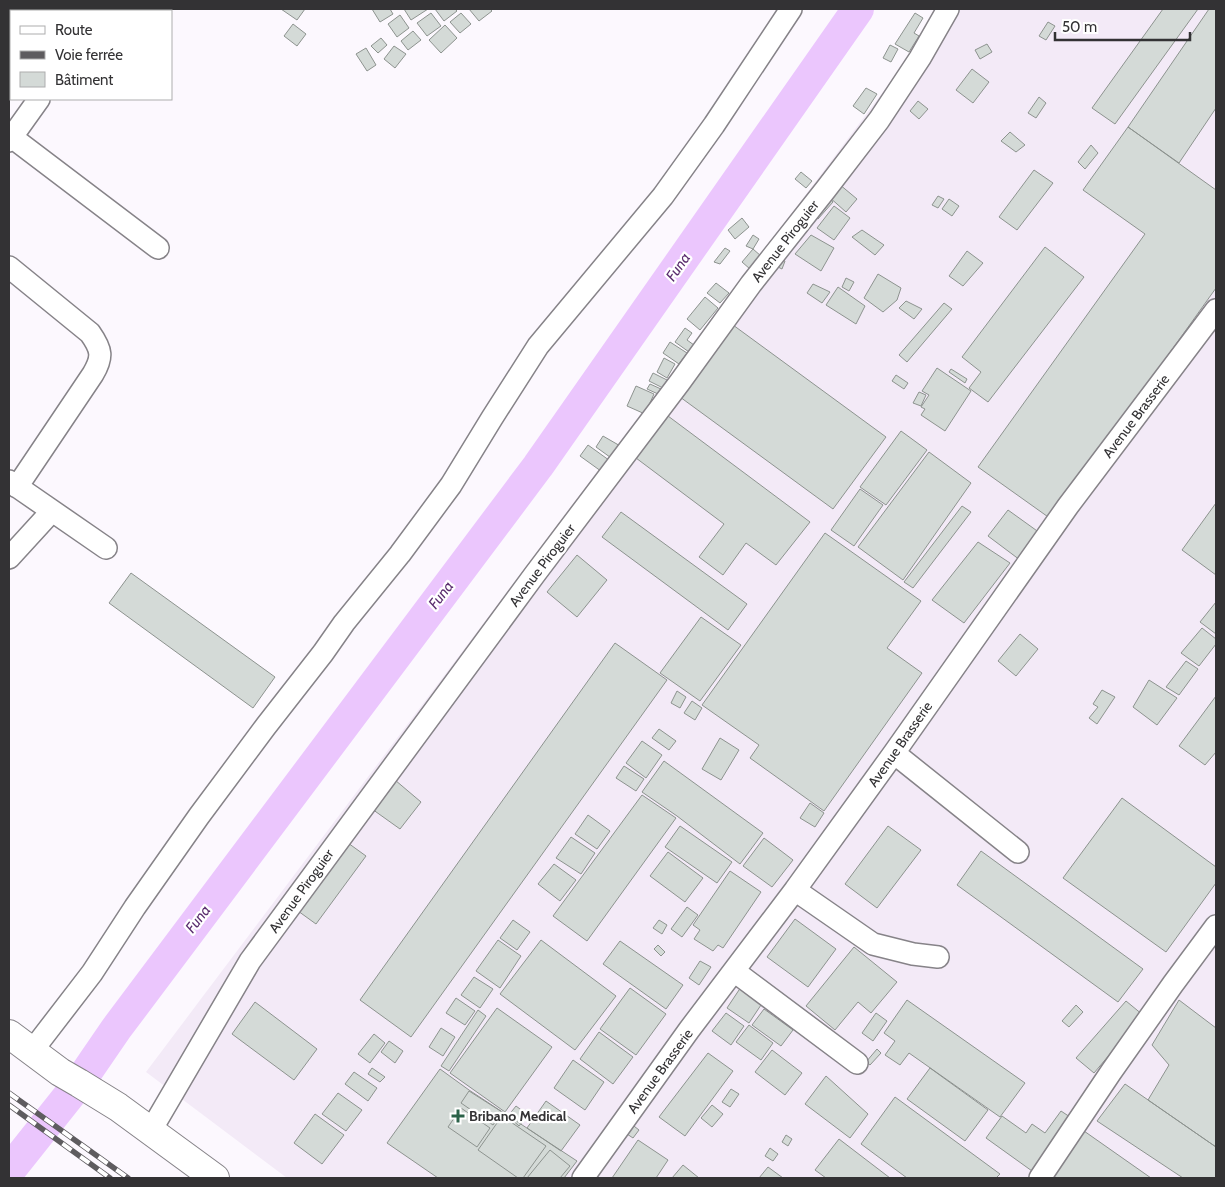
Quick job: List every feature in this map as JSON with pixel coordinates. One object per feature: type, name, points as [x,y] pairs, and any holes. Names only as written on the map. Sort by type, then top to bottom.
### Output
[{"type":"main road","points":[[9,1034],[60,1072],[118,1107],[214,1178]]},
{"type":"street","points":[[32,1051],[92,973],[135,906],[210,801],[344,623],[400,554],[452,485],[538,346],[663,196],[714,125],[791,9]]},
{"type":"street","name":"Avenue Piroguier","points":[[150,1132],[250,961],[751,284],[879,120],[920,58],[948,9]]},
{"type":"street","points":[[38,100],[10,138],[158,248]]},
{"type":"street","points":[[9,267],[90,333],[97,343],[101,354],[93,374],[13,484],[106,548]]},
{"type":"street","name":"Avenue Brasserie","points":[[583,1178],[689,1030],[795,890],[894,753],[1068,506],[1216,310]]},
{"type":"street","points":[[9,558],[52,511]]},
{"type":"street","points":[[894,753],[1018,852]]},
{"type":"street","points":[[795,890],[873,944],[913,954],[938,957]]},
{"type":"street","points":[[1040,1178],[1111,1072],[1216,926]]},
{"type":"street","points":[[734,971],[857,1063]]},
{"type":"shaded area","points":[[936,9],[1216,9],[1216,1178],[287,1178],[146,1072],[907,60]]},
{"type":"building","points":[[281,9],[305,9],[297,20]]},
{"type":"building","points":[[372,9],[390,9],[393,14],[380,22]]},
{"type":"building","points":[[404,9],[428,9],[411,20]]},
{"type":"building","points":[[435,9],[455,9],[457,11],[444,21]]},
{"type":"building","points":[[469,9],[490,9],[492,11],[479,21]]},
{"type":"building","points":[[1163,9],[1198,9],[1115,124],[1092,108]]},
{"type":"building","points":[[1209,9],[1216,9],[1216,108],[1179,163],[1128,127]]},
{"type":"building","points":[[431,13],[441,26],[427,36],[417,23]]},
{"type":"building","points":[[461,13],[471,24],[460,33],[450,22]]},
{"type":"building","points":[[915,13],[923,18],[914,33],[919,36],[909,52],[895,44]]},
{"type":"building","points":[[400,15],[409,28],[397,37],[388,24]]},
{"type":"building","points":[[1048,22],[1055,26],[1046,40],[1039,36]]},
{"type":"building","points":[[293,24],[306,34],[297,46],[284,36]]},
{"type":"building","points":[[445,25],[457,38],[441,53],[429,40]]},
{"type":"building","points":[[413,31],[421,40],[408,50],[401,41]]},
{"type":"building","points":[[381,38],[387,45],[378,53],[371,46]]},
{"type":"building","points":[[987,44],[992,52],[980,59],[975,50]]},
{"type":"building","points":[[890,45],[898,49],[891,62],[883,58]]},
{"type":"building","points":[[394,46],[406,54],[395,68],[384,59]]},
{"type":"building","points":[[366,48],[376,65],[367,71],[356,54]]},
{"type":"building","points":[[972,69],[989,82],[973,103],[956,90]]},
{"type":"building","points":[[866,88],[877,94],[864,114],[853,106]]},
{"type":"building","points":[[1039,97],[1046,103],[1036,118],[1028,113]]},
{"type":"building","points":[[918,101],[928,109],[919,119],[910,111]]},
{"type":"building","points":[[1128,127],[1216,190],[1216,288],[1051,519],[978,467],[1145,234],[1083,190]]},
{"type":"building","points":[[1010,132],[1025,145],[1016,152],[1001,141]]},
{"type":"building","points":[[1091,145],[1098,153],[1085,169],[1078,162]]},
{"type":"building","points":[[1034,170],[1053,183],[1017,230],[999,217]]},
{"type":"building","points":[[801,172],[812,181],[806,188],[795,179]]},
{"type":"building","points":[[839,184],[857,199],[846,212],[828,196]]},
{"type":"building","points":[[828,196],[833,202],[818,219],[812,214]]},
{"type":"building","points":[[938,196],[944,199],[938,208],[932,205]]},
{"type":"building","points":[[949,199],[959,206],[952,216],[942,209]]},
{"type":"building","points":[[834,206],[850,218],[834,240],[817,228]]},
{"type":"building","points":[[742,218],[749,227],[735,239],[728,230]]},
{"type":"building","points":[[862,230],[884,245],[875,255],[852,237]]},
{"type":"building","points":[[753,235],[759,239],[753,249],[746,246]]},
{"type":"building","points":[[811,235],[834,248],[821,271],[795,254]]},
{"type":"building","points":[[1045,247],[1084,277],[988,402],[969,388],[981,372],[962,357]]},
{"type":"building","points":[[725,248],[730,251],[720,264],[714,262]]},
{"type":"building","points":[[753,249],[761,256],[750,269],[742,262]]},
{"type":"building","points":[[967,251],[983,263],[963,286],[949,276]]},
{"type":"building","points":[[780,258],[785,261],[782,269],[776,266]]},
{"type":"building","points":[[878,274],[901,288],[897,300],[883,312],[864,298]]},
{"type":"building","points":[[846,278],[854,282],[849,291],[842,287]]},
{"type":"building","points":[[716,283],[729,293],[720,303],[707,293]]},
{"type":"building","points":[[813,284],[830,292],[822,303],[807,293]]},
{"type":"building","points":[[838,287],[865,306],[856,324],[826,305]]},
{"type":"building","points":[[705,297],[718,308],[700,330],[687,319]]},
{"type":"building","points":[[906,301],[922,309],[914,319],[899,308]]},
{"type":"building","points":[[944,303],[952,309],[907,362],[899,355]]},
{"type":"building","points":[[733,325],[886,437],[833,509],[680,397]]},
{"type":"building","points":[[685,328],[692,333],[687,340],[694,345],[689,352],[675,342]]},
{"type":"building","points":[[670,342],[687,353],[679,364],[663,353]]},
{"type":"building","points":[[664,358],[675,364],[667,378],[657,372]]},
{"type":"building","points":[[937,368],[971,391],[945,431],[921,415],[925,409],[921,407],[929,395],[922,391]]},
{"type":"building","points":[[951,369],[967,379],[965,383],[949,372]]},
{"type":"building","points":[[653,373],[667,380],[663,388],[649,381]]},
{"type":"building","points":[[896,375],[908,383],[904,389],[892,381]]},
{"type":"building","points":[[650,384],[661,389],[658,394],[647,389]]},
{"type":"building","points":[[636,386],[654,394],[645,414],[627,406]]},
{"type":"building","points":[[919,392],[926,395],[921,406],[913,403]]},
{"type":"building","points":[[664,413],[810,522],[776,565],[746,543],[723,575],[699,557],[724,524],[632,455]]},
{"type":"building","points":[[901,431],[927,450],[886,505],[860,487]]},
{"type":"building","points":[[603,436],[622,447],[614,460],[596,447]]},
{"type":"building","points":[[588,445],[613,463],[605,474],[580,456]]},
{"type":"building","points":[[929,452],[971,483],[903,580],[858,547]]},
{"type":"building","points":[[860,489],[883,505],[854,546],[831,530]]},
{"type":"building","points":[[1216,503],[1216,575],[1182,550]]},
{"type":"building","points":[[962,506],[971,512],[913,588],[904,582]]},
{"type":"building","points":[[1008,510],[1040,533],[1020,560],[988,536]]},
{"type":"building","points":[[621,512],[747,604],[728,630],[602,537]]},
{"type":"building","points":[[825,533],[921,601],[887,648],[922,673],[824,811],[750,758],[759,745],[702,705]]},
{"type":"building","points":[[978,542],[1010,563],[964,623],[932,600]]},
{"type":"building","points":[[577,555],[607,580],[577,617],[547,592]]},
{"type":"building","points":[[131,573],[275,677],[253,708],[109,603]]},
{"type":"building","points":[[1216,602],[1216,634],[1200,622]]},
{"type":"building","points":[[701,617],[741,645],[700,701],[660,673]]},
{"type":"building","points":[[1202,628],[1216,639],[1216,644],[1199,666],[1181,653]]},
{"type":"building","points":[[1020,634],[1038,649],[1016,676],[998,661]]},
{"type":"building","points":[[615,643],[667,680],[411,1037],[360,1000]]},
{"type":"building","points":[[1186,661],[1198,669],[1179,695],[1166,687]]},
{"type":"building","points":[[1149,680],[1177,698],[1157,725],[1133,707]]},
{"type":"building","points":[[1102,690],[1115,697],[1097,724],[1089,718],[1098,707],[1093,704]]},
{"type":"building","points":[[677,691],[686,697],[680,708],[671,703]]},
{"type":"building","points":[[1216,696],[1216,752],[1205,765],[1179,746]]},
{"type":"building","points":[[692,701],[702,708],[695,720],[684,713]]},
{"type":"building","points":[[659,729],[676,741],[669,750],[652,738]]},
{"type":"building","points":[[720,738],[739,750],[721,780],[702,769]]},
{"type":"building","points":[[642,741],[662,755],[646,778],[626,763]]},
{"type":"building","points":[[664,761],[763,833],[740,864],[642,792]]},
{"type":"building","points":[[624,766],[644,779],[636,791],[616,778]]},
{"type":"building","points":[[395,780],[421,802],[400,829],[372,809]]},
{"type":"building","points":[[642,795],[676,818],[587,941],[553,916]]},
{"type":"building","points":[[1122,798],[1216,867],[1216,883],[1166,952],[1063,878]]},
{"type":"building","points":[[810,803],[824,813],[815,827],[800,818]]},
{"type":"building","points":[[588,815],[610,831],[597,849],[575,834]]},
{"type":"building","points":[[680,826],[732,862],[717,883],[665,847]]},
{"type":"building","points":[[888,826],[921,850],[877,908],[845,884]]},
{"type":"building","points":[[571,837],[595,853],[581,874],[556,858]]},
{"type":"building","points":[[764,838],[793,860],[772,887],[743,866]]},
{"type":"building","points":[[348,843],[366,856],[316,924],[298,911]]},
{"type":"building","points":[[981,851],[1143,969],[1118,1002],[957,885]]},
{"type":"building","points":[[668,852],[703,878],[685,902],[650,876]]},
{"type":"building","points":[[554,864],[576,880],[560,901],[538,884]]},
{"type":"building","points":[[730,871],[761,892],[723,948],[718,945],[713,951],[694,939],[700,930],[693,925]]},
{"type":"building","points":[[687,907],[698,915],[682,937],[671,929]]},
{"type":"building","points":[[795,919],[836,949],[808,987],[767,957]]},
{"type":"building","points":[[513,920],[530,932],[517,950],[500,938]]},
{"type":"building","points":[[659,920],[667,925],[662,934],[653,928]]},
{"type":"building","points":[[498,940],[521,956],[500,988],[476,971]]},
{"type":"building","points":[[541,940],[616,996],[575,1050],[500,994]]},
{"type":"building","points":[[620,941],[683,985],[666,1009],[603,964]]},
{"type":"building","points":[[658,945],[665,952],[661,956],[654,949]]},
{"type":"building","points":[[854,947],[897,982],[871,1013],[858,1002],[835,1030],[806,1006]]},
{"type":"building","points":[[700,961],[711,967],[699,985],[689,978]]},
{"type":"building","points":[[474,977],[493,989],[480,1008],[461,995]]},
{"type":"building","points":[[741,987],[763,1002],[749,1023],[727,1008]]},
{"type":"building","points":[[630,988],[666,1014],[636,1055],[600,1029]]},
{"type":"building","points":[[456,998],[475,1011],[465,1025],[446,1013]]},
{"type":"building","points":[[907,1000],[1025,1083],[1000,1117],[909,1053],[900,1065],[885,1055],[895,1041],[884,1033]]},
{"type":"building","points":[[1179,1000],[1216,1028],[1216,1147],[1148,1100],[1169,1065],[1152,1045]]},
{"type":"building","points":[[1126,1001],[1143,1015],[1094,1073],[1076,1058]]},
{"type":"building","points":[[255,1002],[317,1049],[294,1080],[232,1034]]},
{"type":"building","points":[[1076,1005],[1083,1012],[1069,1027],[1062,1021]]},
{"type":"building","points":[[497,1008],[552,1047],[505,1112],[450,1073]]},
{"type":"building","points":[[764,1009],[793,1030],[781,1046],[752,1025]]},
{"type":"building","points":[[478,1010],[486,1016],[449,1071],[441,1066]]},
{"type":"building","points":[[726,1013],[744,1026],[731,1045],[712,1031]]},
{"type":"building","points":[[876,1013],[887,1021],[873,1041],[862,1033]]},
{"type":"building","points":[[749,1025],[773,1043],[761,1060],[736,1042]]},
{"type":"building","points":[[441,1028],[455,1037],[443,1056],[429,1047]]},
{"type":"building","points":[[599,1032],[633,1057],[613,1084],[580,1059]]},
{"type":"building","points":[[374,1034],[385,1043],[370,1063],[358,1054]]},
{"type":"building","points":[[389,1041],[403,1051],[395,1063],[381,1052]]},
{"type":"building","points":[[877,1049],[881,1053],[870,1065],[866,1062]]},
{"type":"building","points":[[772,1050],[802,1073],[785,1095],[755,1072]]},
{"type":"building","points":[[708,1053],[733,1071],[685,1136],[659,1117]]},
{"type":"building","points":[[573,1060],[604,1082],[585,1110],[554,1088]]},
{"type":"building","points":[[372,1068],[385,1077],[380,1082],[368,1074]]},
{"type":"building","points":[[930,1068],[988,1110],[965,1141],[907,1099]]},
{"type":"building","name":"Bribano Medical","points":[[440,1069],[577,1161],[564,1178],[438,1178],[387,1143]]},
{"type":"building","points":[[354,1072],[377,1088],[368,1101],[345,1084]]},
{"type":"building","points":[[826,1076],[868,1114],[850,1138],[805,1104]]},
{"type":"building","points":[[1125,1084],[1216,1147],[1216,1178],[1183,1178],[1097,1121]]},
{"type":"building","points":[[731,1089],[739,1094],[730,1107],[722,1102]]},
{"type":"building","points":[[469,1091],[502,1112],[493,1125],[461,1103]]},
{"type":"building","points":[[338,1093],[362,1110],[346,1131],[322,1114]]},
{"type":"building","points":[[895,1097],[1000,1174],[996,1178],[907,1178],[861,1144]]},
{"type":"building","points":[[546,1101],[580,1125],[561,1151],[527,1128]]},
{"type":"building","points":[[712,1105],[723,1114],[712,1127],[701,1118]]},
{"type":"building","points":[[516,1106],[528,1115],[519,1126],[508,1116]]},
{"type":"building","points":[[461,1108],[490,1128],[477,1147],[448,1127]]},
{"type":"building","points":[[1061,1111],[1070,1117],[1032,1171],[986,1138],[1002,1116],[1026,1133],[1032,1124],[1045,1133]]},
{"type":"building","points":[[315,1114],[344,1135],[322,1164],[294,1143]]},
{"type":"building","points":[[502,1116],[546,1146],[523,1178],[518,1178],[478,1150]]},
{"type":"building","points":[[630,1123],[639,1130],[633,1138],[624,1132]]},
{"type":"building","points":[[1084,1131],[1151,1178],[1050,1178]]},
{"type":"building","points":[[786,1135],[792,1139],[788,1146],[782,1142]]},
{"type":"building","points":[[839,1139],[890,1178],[826,1178],[815,1170]]},
{"type":"building","points":[[638,1140],[668,1160],[656,1178],[612,1178]]},
{"type":"building","points":[[770,1148],[778,1154],[773,1161],[765,1156]]},
{"type":"building","points":[[550,1150],[570,1166],[560,1178],[527,1178]]},
{"type":"building","points":[[683,1165],[699,1178],[672,1178]]},
{"type":"building","points":[[768,1167],[783,1178],[759,1178]]},
{"type":"waterway","name":"Funa","points":[[9,1171],[79,1083],[116,1029],[538,466],[858,9]]},
{"type":"railway","points":[[9,1093],[128,1178]]},
{"type":"railway","points":[[9,1105],[110,1178]]},
{"type":"place","name":"Bribano Medical","points":[[458,1116]]}]
